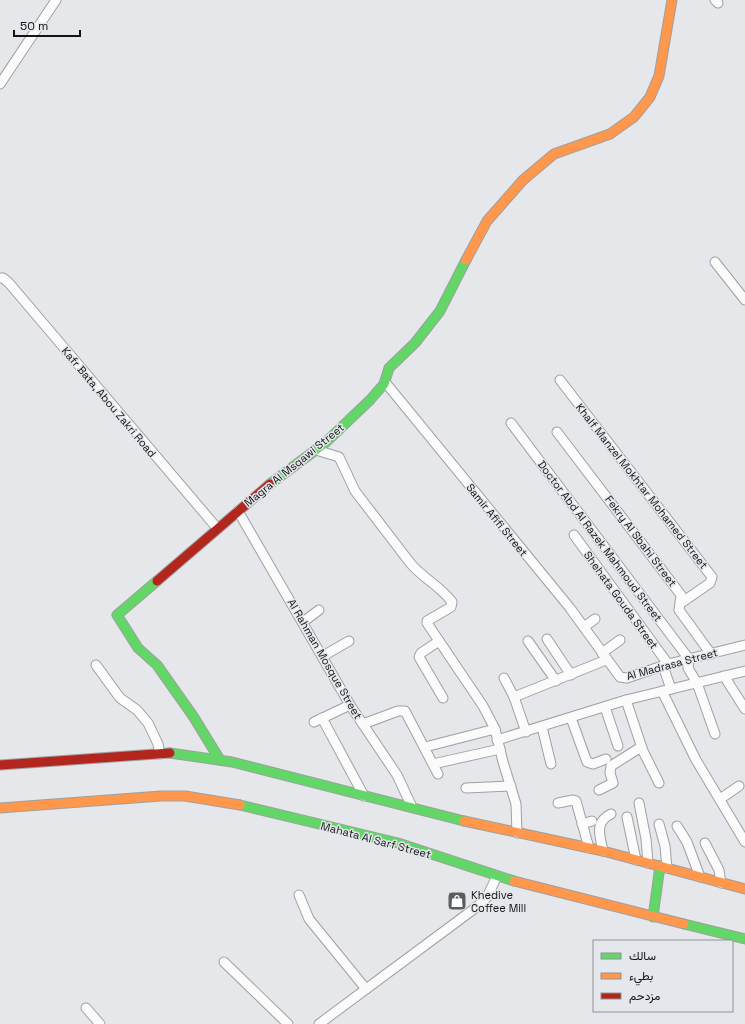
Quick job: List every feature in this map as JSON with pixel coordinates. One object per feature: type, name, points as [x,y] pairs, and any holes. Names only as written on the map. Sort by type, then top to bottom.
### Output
[{"type":"street","points":[[0,84],[56,0]]},
{"type":"street","name":"Magra Al Msqawi Street","points":[[220,760],[193,716],[157,666],[141,652],[121,623],[118,615],[126,606],[160,579],[217,528],[284,472],[316,450],[370,400],[385,382],[388,368],[415,343],[440,311],[487,221],[523,180],[560,151],[618,130],[634,117],[650,98],[662,68],[672,0]]},
{"type":"street","points":[[715,262],[745,300]]},
{"type":"street","name":"Kafr Bata, Abou Zakri Road","points":[[0,278],[3,278],[9,283],[217,528]]},
{"type":"street","name":"Khalf Manzel Mokhtar Mohamed Street","points":[[560,380],[712,577],[710,583],[681,603]]},
{"type":"street","name":"Samir Afifi Street","points":[[385,382],[584,627],[604,657]]},
{"type":"street","name":"Doctor Abd Al Razek Mahmoud Street","points":[[511,424],[689,659]]},
{"type":"street","name":"Fekry Al Sbahi Street","points":[[557,432],[681,595],[679,610],[711,654]]},
{"type":"street","points":[[316,450],[339,457],[355,491],[418,573],[440,588],[452,602],[451,607],[429,620],[427,624],[483,706],[495,729],[516,804],[517,833]]},
{"type":"street","name":"Al Rahman Mosque Street","points":[[238,511],[350,705],[397,775],[412,807]]},
{"type":"street","name":"Shehata Gouda Street","points":[[574,535],[665,665],[666,690],[696,760],[745,842]]},
{"type":"street","points":[[303,622],[319,610]]},
{"type":"street","points":[[584,627],[595,619]]},
{"type":"street","points":[[547,639],[571,675]]},
{"type":"street","points":[[323,656],[349,640]]},
{"type":"street","points":[[514,697],[571,675],[604,657],[620,640]]},
{"type":"street","points":[[439,641],[421,653],[419,657],[443,698]]},
{"type":"street","points":[[528,641],[556,681]]},
{"type":"street","name":"Al Madrasa Street","points":[[604,657],[618,675],[623,678],[665,665],[745,645]]},
{"type":"street","points":[[689,659],[688,668],[697,683],[715,734]]},
{"type":"street","points":[[96,665],[120,698],[137,710],[148,723],[158,744],[160,754]]},
{"type":"street","points":[[497,740],[626,700],[745,671]]},
{"type":"street","points":[[724,676],[745,709]]},
{"type":"street","points":[[504,678],[514,697],[526,732]]},
{"type":"street","points":[[626,700],[641,747],[659,783]]},
{"type":"street","points":[[350,705],[318,720],[364,796]]},
{"type":"street","points":[[605,707],[618,746]]},
{"type":"street","points":[[363,724],[398,711],[405,711],[438,774]]},
{"type":"street","points":[[571,718],[587,762],[593,764],[606,759]]},
{"type":"street","points":[[542,727],[551,764]]},
{"type":"street","points":[[424,747],[495,729]]},
{"type":"street","points":[[599,790],[611,785],[613,781],[610,773],[611,766],[641,747]]},
{"type":"street","points":[[433,764],[500,749]]},
{"type":"street","points":[[0,765],[160,754],[184,754],[220,760],[517,833],[603,851],[745,889]]},
{"type":"street","points":[[466,788],[511,786]]},
{"type":"street","points":[[720,799],[739,786]]},
{"type":"street","name":"Mahata Al Sarf Street","points":[[0,808],[161,796],[205,798],[402,844],[497,876],[653,917],[745,939]]},
{"type":"street","points":[[558,803],[573,800],[577,803],[589,848]]},
{"type":"street","points":[[639,803],[646,839],[648,863]]},
{"type":"street","points":[[603,851],[599,825],[603,819],[610,814]]},
{"type":"street","points":[[627,817],[636,860]]},
{"type":"street","points":[[582,824],[592,821]]},
{"type":"street","points":[[653,917],[658,878],[663,867],[665,846],[659,824]]},
{"type":"street","points":[[677,826],[692,853],[700,877]]},
{"type":"street","points":[[705,843],[719,870],[721,883]]},
{"type":"street","points":[[319,1024],[478,906],[487,897],[497,876]]},
{"type":"street","points":[[299,895],[309,919],[366,989]]},
{"type":"street","points":[[224,962],[288,1024]]},
{"type":"street","points":[[86,1008],[100,1024]]},
{"type":"traffic: fast","points":[[270,484],[325,443],[370,400],[384,384],[389,368],[415,343],[440,311],[466,260]]},
{"type":"traffic: fast","points":[[157,581],[117,615],[138,648],[157,665],[193,716],[220,760]]},
{"type":"traffic: fast","points":[[170,753],[232,762],[464,821]]},
{"type":"traffic: fast","points":[[240,805],[398,843],[514,881]]},
{"type":"traffic: fast","points":[[653,917],[660,866]]},
{"type":"traffic: fast","points":[[684,924],[745,939]]},
{"type":"traffic: slow","points":[[466,260],[487,221],[523,180],[554,154],[610,134],[634,117],[650,97],[659,76],[672,0]]},
{"type":"traffic: slow","points":[[0,808],[161,796],[185,796],[240,805]]},
{"type":"traffic: slow","points":[[464,821],[603,851],[745,889]]},
{"type":"traffic: slow","points":[[514,881],[684,924]]},
{"type":"traffic: jam","points":[[157,581],[270,484]]},
{"type":"traffic: jam","points":[[0,765],[170,753]]},
{"type":"place","name":"Khedive Coffee Mill","points":[[457,901]]}]
